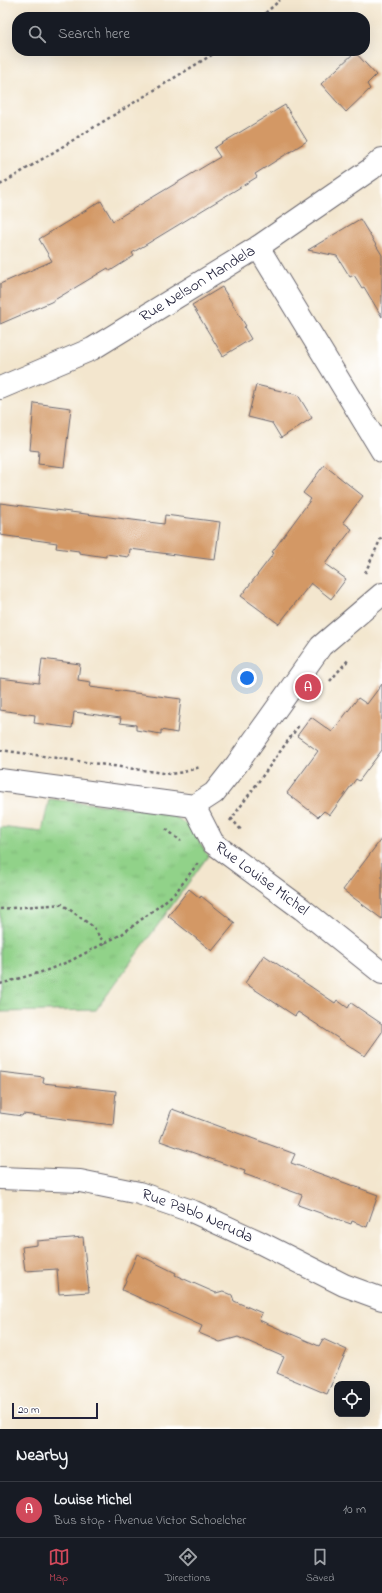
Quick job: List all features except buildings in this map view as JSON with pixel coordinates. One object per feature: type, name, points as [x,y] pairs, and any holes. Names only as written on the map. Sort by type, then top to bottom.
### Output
[{"type":"street","name":"Rue Nelson Mandela","points":[[0,388],[92,349],[258,247],[365,173],[382,159]]},
{"type":"street","points":[[258,247],[382,451]]},
{"type":"street","points":[[0,780],[194,806],[214,793],[237,764],[321,646],[382,594]]},
{"type":"street","name":"Rue Louise Michel","points":[[194,806],[213,843],[302,909],[382,973]]},
{"type":"street","name":"Rue Pablo Neruda","points":[[0,1178],[80,1181],[139,1193],[194,1212],[260,1242],[344,1285],[382,1299]]},
{"type":"path","points":[[267,12],[280,0]]},
{"type":"path","points":[[0,185],[210,56]]},
{"type":"path","points":[[0,909],[62,904],[92,926],[105,944]]},
{"type":"green space","points":[[49,799],[169,812],[191,828],[208,856],[96,1010],[0,1012],[0,827],[42,832]]},
{"type":"place","name":"Louise Michel","points":[[308,687]]}]
